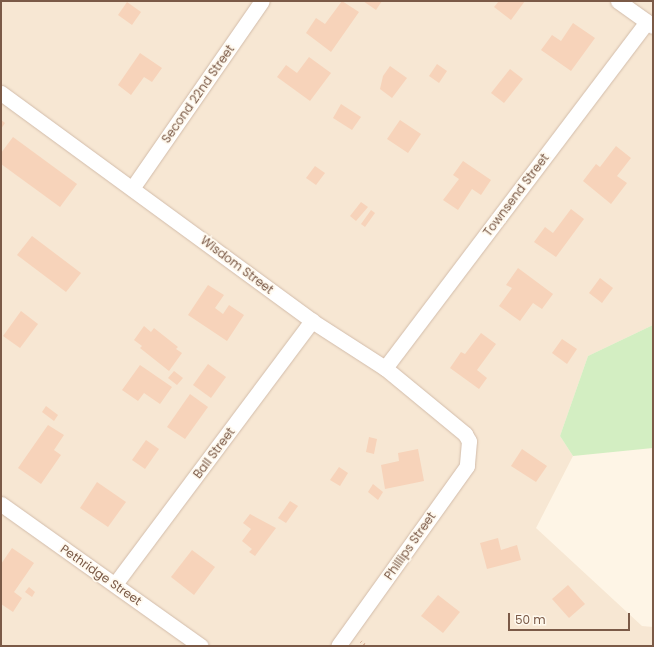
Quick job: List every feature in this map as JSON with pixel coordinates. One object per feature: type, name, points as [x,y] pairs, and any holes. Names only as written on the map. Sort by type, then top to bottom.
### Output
[{"type":"street","name":"Second 22nd Street","points":[[133,187],[262,1]]},
{"type":"street","points":[[618,1],[650,24]]},
{"type":"street","name":"Townsend Street","points":[[384,368],[650,24]]},
{"type":"street","name":"Wisdom Street","points":[[1,93],[133,187],[312,321],[384,368],[460,429],[469,441]]},
{"type":"street","name":"Ball Street","points":[[115,584],[312,321]]},
{"type":"street","name":"Phillips Street","points":[[338,646],[467,466],[469,441]]},
{"type":"street","name":"Pethridge Street","points":[[1,504],[201,646]]},
{"type":"shaded area","points":[[1,1],[653,1],[653,325],[588,356],[560,436],[573,456],[536,528],[642,626],[653,627],[653,646],[1,646]]},
{"type":"green space","points":[[653,325],[653,448],[573,456],[560,436],[588,356]]},
{"type":"building","points":[[342,1],[359,12],[331,52],[306,33],[316,18],[325,24]]},
{"type":"building","points":[[363,1],[382,1],[376,10]]},
{"type":"building","points":[[499,1],[525,1],[511,20],[494,7]]},
{"type":"building","points":[[127,2],[141,12],[132,25],[118,15]]},
{"type":"building","points":[[573,23],[595,38],[571,71],[541,50],[552,35],[561,41]]},
{"type":"building","points":[[140,53],[162,68],[152,82],[144,77],[131,95],[118,85]]},
{"type":"building","points":[[309,57],[331,73],[310,101],[277,77],[286,65],[297,73]]},
{"type":"building","points":[[437,64],[447,71],[439,83],[429,76]]},
{"type":"building","points":[[390,66],[407,78],[392,98],[380,89],[383,76]]},
{"type":"building","points":[[510,69],[523,79],[504,103],[491,93]]},
{"type":"building","points":[[341,104],[361,117],[352,130],[333,118]]},
{"type":"building","points":[[1,120],[5,123],[1,129]]},
{"type":"building","points":[[400,120],[421,134],[408,153],[387,139]]},
{"type":"building","points":[[13,137],[77,184],[60,207],[1,164],[1,153]]},
{"type":"building","points":[[616,146],[631,158],[617,176],[627,183],[611,204],[583,181],[596,164],[600,167]]},
{"type":"building","points":[[463,161],[491,180],[481,195],[472,189],[458,210],[443,200],[459,179],[453,175]]},
{"type":"building","points":[[315,166],[325,173],[316,185],[306,178]]},
{"type":"building","points":[[361,202],[368,207],[356,221],[350,216]]},
{"type":"building","points":[[571,209],[584,219],[556,257],[534,242],[545,227],[553,233]]},
{"type":"building","points":[[371,210],[375,213],[365,227],[361,224]]},
{"type":"building","points":[[32,236],[81,273],[66,292],[17,255]]},
{"type":"building","points":[[518,268],[553,294],[542,309],[533,303],[520,321],[499,306],[512,288],[506,285]]},
{"type":"building","points":[[600,278],[613,288],[602,303],[589,293]]},
{"type":"building","points":[[208,285],[224,295],[215,308],[223,314],[229,305],[244,315],[227,341],[188,315]]},
{"type":"building","points":[[21,311],[38,324],[20,348],[3,336]]},
{"type":"building","points":[[144,326],[151,332],[154,328],[178,347],[176,349],[182,353],[169,371],[140,348],[142,346],[134,340]]},
{"type":"building","points":[[481,333],[496,344],[477,370],[487,378],[479,389],[450,368],[461,352],[465,354]]},
{"type":"building","points":[[562,339],[577,349],[567,364],[552,353]]},
{"type":"building","points":[[208,364],[226,377],[211,398],[193,385]]},
{"type":"building","points":[[140,365],[172,387],[160,404],[144,393],[138,401],[122,390]]},
{"type":"building","points":[[174,371],[183,378],[177,385],[168,378]]},
{"type":"building","points":[[190,394],[208,407],[185,439],[167,427]]},
{"type":"building","points":[[46,406],[58,415],[54,421],[42,412]]},
{"type":"building","points":[[48,425],[64,435],[54,450],[61,455],[41,484],[18,468]]},
{"type":"building","points":[[369,437],[377,439],[374,454],[366,452]]},
{"type":"building","points":[[146,440],[159,449],[145,469],[132,460]]},
{"type":"building","points":[[418,449],[424,481],[385,489],[381,465],[399,461],[398,453]]},
{"type":"building","points":[[522,449],[547,466],[536,482],[511,466]]},
{"type":"building","points":[[339,467],[348,473],[340,486],[330,480]]},
{"type":"building","points":[[97,482],[126,502],[108,527],[80,508]]},
{"type":"building","points":[[373,484],[383,492],[378,500],[368,492]]},
{"type":"building","points":[[290,501],[298,506],[286,523],[278,518]]},
{"type":"building","points":[[250,514],[276,528],[255,556],[249,552],[252,549],[242,541],[251,529],[243,523]]},
{"type":"building","points":[[498,538],[501,550],[517,545],[521,560],[487,569],[480,543]]},
{"type":"building","points":[[12,548],[34,563],[14,592],[22,598],[13,612],[1,604],[1,564]]},
{"type":"building","points":[[192,550],[215,567],[194,595],[171,577]]},
{"type":"building","points":[[568,585],[585,604],[569,618],[552,599]]},
{"type":"building","points":[[29,587],[35,592],[32,597],[25,592]]},
{"type":"building","points":[[438,595],[460,612],[443,633],[421,616]]}]
